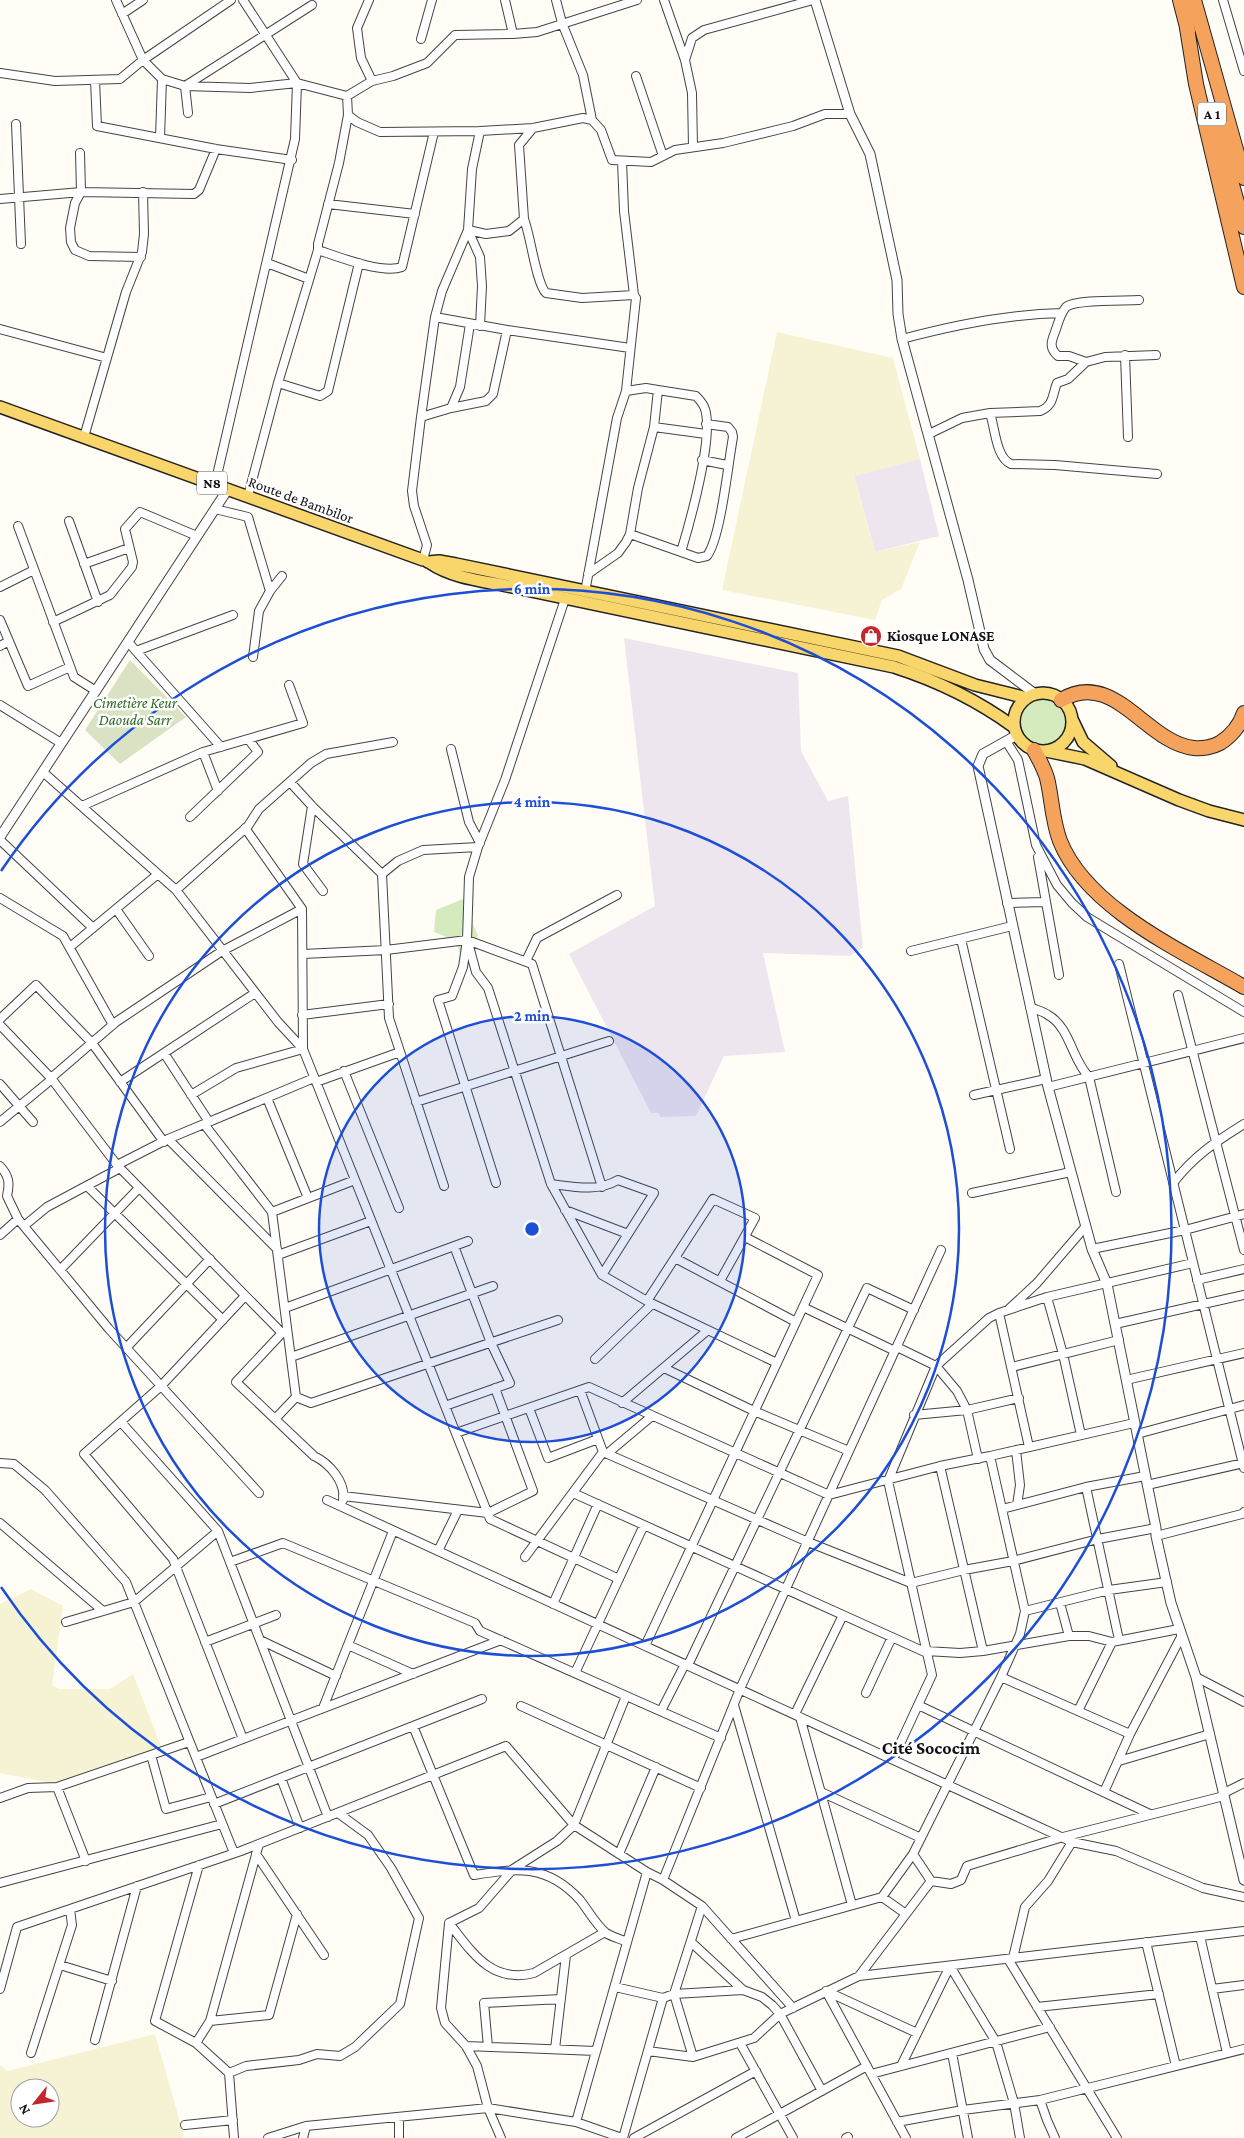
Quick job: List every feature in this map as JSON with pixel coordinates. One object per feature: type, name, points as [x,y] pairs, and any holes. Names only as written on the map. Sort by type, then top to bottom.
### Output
[{"type":"highway","name":"A 1","points":[[1180,0],[1244,228]]},
{"type":"highway","name":"A 1","points":[[1194,0],[1244,178]]},
{"type":"highway","points":[[1198,14],[1244,162]]},
{"type":"highway","points":[[1186,22],[1196,84],[1244,287]]},
{"type":"highway","points":[[1061,700],[1072,693],[1084,692],[1107,695],[1134,712],[1161,735],[1181,746],[1201,748],[1218,745],[1229,737],[1242,720],[1244,713]]},
{"type":"highway","points":[[1040,751],[1060,840],[1066,854],[1086,881],[1123,915],[1244,988]]},
{"type":"main road","name":"Route de Bambilor","points":[[0,406],[423,560]]},
{"type":"main road","points":[[1118,772],[1083,742],[1068,706],[1053,695],[1031,696],[974,685],[898,656],[456,564],[439,561],[428,562],[437,568],[462,576],[894,667],[967,696],[1016,731],[1027,747],[1040,751],[1075,756],[1118,772],[1178,800],[1209,811],[1244,820]]},
{"type":"main road","points":[[1016,731],[1017,709],[1031,696]]},
{"type":"main road","points":[[1040,751],[1055,749],[1067,739],[1071,732],[1072,719]]},
{"type":"street","points":[[116,0],[143,60],[162,79],[185,86],[250,88],[297,83],[347,96],[372,81],[427,63],[455,35],[537,32],[637,0]]},
{"type":"street","points":[[122,14],[143,0]]},
{"type":"street","points":[[0,73],[54,81],[120,80],[143,60],[231,0]]},
{"type":"street","points":[[215,484],[292,160],[295,139],[297,83],[243,0]]},
{"type":"street","points":[[368,0],[357,28],[361,58],[372,81]]},
{"type":"street","points":[[421,38],[432,0]]},
{"type":"street","points":[[505,0],[514,34]]},
{"type":"street","points":[[556,0],[562,24],[583,75],[592,120],[601,130],[612,160],[651,162],[675,150],[723,143],[793,126],[825,114],[850,114]]},
{"type":"street","points":[[664,0],[685,60],[692,93],[693,147]]},
{"type":"street","points":[[685,60],[692,38],[704,30],[814,0],[850,114],[870,154],[896,280],[902,339],[968,580],[984,649],[990,660],[1031,696]]},
{"type":"street","points":[[1223,0],[1244,71]]},
{"type":"street","points":[[185,86],[312,5]]},
{"type":"street","points":[[636,76],[663,156]]},
{"type":"street","points":[[160,138],[162,79]]},
{"type":"street","points":[[95,80],[97,126],[216,149],[292,160]]},
{"type":"street","points":[[185,86],[188,113]]},
{"type":"street","points":[[248,496],[278,382],[318,250],[339,163],[348,115],[347,96]]},
{"type":"street","points":[[348,115],[357,122],[380,132],[480,131],[533,128],[583,118],[592,120]]},
{"type":"street","points":[[16,124],[21,244]]},
{"type":"street","points":[[533,128],[520,145],[524,219],[530,233],[538,279],[542,289],[546,294],[582,298],[634,295]]},
{"type":"street","points":[[423,560],[427,545],[414,506],[412,491],[421,417],[435,317],[442,291],[468,230],[472,169],[480,131]]},
{"type":"street","points":[[318,250],[359,263],[389,269],[402,267],[434,132]]},
{"type":"street","points":[[0,199],[81,192],[198,192],[216,149]]},
{"type":"street","points":[[80,153],[81,192],[75,203],[70,228],[71,242],[75,250],[89,256],[141,256]]},
{"type":"street","points":[[585,592],[617,418],[626,391],[636,304],[624,211],[622,161]]},
{"type":"street","points":[[84,437],[130,277],[141,256],[144,234],[143,192]]},
{"type":"street","points":[[328,204],[415,214]]},
{"type":"street","points":[[468,230],[486,234],[509,231],[524,219]]},
{"type":"street","points":[[468,230],[480,257],[482,286],[480,326]]},
{"type":"street","points":[[267,263],[309,279]]},
{"type":"street","points":[[278,382],[320,396],[328,391],[359,263]]},
{"type":"street","points":[[1086,362],[1068,356],[1058,356],[1052,351],[1051,344],[1062,313],[1068,306],[1078,303],[1139,300]]},
{"type":"street","points":[[902,339],[935,330],[1028,314],[1062,313]]},
{"type":"street","points":[[435,317],[480,326],[630,348]]},
{"type":"street","points":[[451,408],[460,387],[470,324]]},
{"type":"street","points":[[0,329],[107,358]]},
{"type":"street","points":[[421,417],[451,408],[486,401],[494,394],[507,330]]},
{"type":"street","points":[[1125,355],[1128,437]]},
{"type":"street","points":[[929,434],[962,418],[990,413],[1040,411],[1047,408],[1051,403],[1057,383],[1068,379],[1086,362],[1105,357],[1156,355]]},
{"type":"street","points":[[626,391],[646,388],[696,396],[701,400],[705,410],[706,434],[702,460],[690,520],[681,552]]},
{"type":"street","points":[[588,574],[618,553],[630,534],[638,488],[654,427],[658,390]]},
{"type":"street","points":[[990,413],[1000,453],[1005,462],[1157,474]]},
{"type":"street","points":[[630,534],[698,558],[707,556],[711,551],[717,529],[733,437],[728,427],[706,424]]},
{"type":"street","points":[[654,427],[706,434]]},
{"type":"street","points":[[702,460],[728,465]]},
{"type":"street","points":[[93,928],[0,838],[228,489]]},
{"type":"street","points":[[215,509],[248,517],[270,591]]},
{"type":"street","points":[[54,622],[110,595],[132,567],[133,556],[129,548],[125,528],[140,512],[197,536]]},
{"type":"street","points":[[69,521],[98,602]]},
{"type":"street","points":[[18,526],[74,677],[96,691]]},
{"type":"street","points":[[84,564],[129,548]]},
{"type":"street","points":[[0,587],[34,570]]},
{"type":"street","points":[[253,658],[259,611],[270,591],[282,576]]},
{"type":"street","points":[[496,1183],[438,1000],[452,996],[463,966],[467,940],[469,877],[479,845],[505,780],[565,599]]},
{"type":"street","points":[[136,651],[233,615]]},
{"type":"street","points":[[0,620],[28,686],[70,667]]},
{"type":"street","points":[[0,646],[9,641]]},
{"type":"street","points":[[128,642],[221,747]]},
{"type":"street","points":[[82,806],[203,752],[250,740],[303,723],[288,685]]},
{"type":"street","points":[[0,705],[61,743]]},
{"type":"street","points":[[1016,731],[1006,741],[983,754],[978,766],[1047,1083],[1092,1250],[1106,1284],[1119,1340],[1167,1582],[1180,1633],[1196,1677],[1244,1880]]},
{"type":"street","points":[[190,817],[258,752],[250,740]]},
{"type":"street","points":[[1006,741],[1018,760],[1036,846],[1059,975]]},
{"type":"street","points":[[176,890],[245,828],[259,809],[311,763],[326,754],[393,742]]},
{"type":"street","points":[[451,749],[469,822],[479,845]]},
{"type":"street","points":[[203,752],[218,791]]},
{"type":"street","points":[[43,772],[176,890],[278,1022],[303,1049]]},
{"type":"street","points":[[290,782],[382,874],[389,1018],[444,1186]]},
{"type":"street","points":[[312,806],[303,864],[323,891]]},
{"type":"street","points":[[245,828],[302,909],[303,1049],[490,1519],[619,1579]]},
{"type":"street","points":[[382,874],[398,861],[422,850],[479,845]]},
{"type":"street","points":[[1036,846],[1057,885],[1072,903],[1087,916],[1244,1012]]},
{"type":"street","points":[[70,947],[158,874]]},
{"type":"street","points":[[526,961],[537,938],[617,895]]},
{"type":"street","points":[[0,898],[63,936],[113,1025]]},
{"type":"street","points":[[1007,903],[1045,902]]},
{"type":"street","points":[[116,909],[148,956]]},
{"type":"street","points":[[0,1122],[113,1025],[222,951],[302,909]]},
{"type":"street","points":[[911,951],[1012,926]]},
{"type":"street","points":[[961,939],[1010,1149]]},
{"type":"street","points":[[467,940],[476,972],[488,988],[551,1184],[602,1275],[650,1302],[777,1363]]},
{"type":"street","points":[[303,954],[386,950],[467,940],[532,964],[602,1187]]},
{"type":"street","points":[[1002,1509],[1086,1487],[1146,1480],[1244,1464],[1119,964]]},
{"type":"street","points":[[0,1019],[36,984],[92,1043],[166,1140],[277,1252]]},
{"type":"street","points":[[120,1082],[255,993]]},
{"type":"street","points":[[1178,995],[1244,1250]]},
{"type":"street","points":[[302,1015],[388,1004]]},
{"type":"street","points":[[1030,1007],[1050,1015],[1064,1032],[1081,1068],[1089,1077],[1116,1192]]},
{"type":"street","points":[[0,1024],[52,1078],[118,1167],[245,1296],[285,1332]]},
{"type":"street","points":[[974,1095],[996,1090],[1089,1077],[1244,1038]]},
{"type":"street","points":[[416,1102],[609,1041]]},
{"type":"street","points":[[191,1095],[236,1068],[303,1049]]},
{"type":"street","points":[[24,1226],[47,1207],[166,1140],[267,1098],[400,1052]]},
{"type":"street","points":[[164,1053],[207,1123],[272,1212],[285,1308],[285,1332],[291,1357],[296,1397]]},
{"type":"street","points":[[344,1071],[399,1208]]},
{"type":"street","points":[[0,1084],[33,1122]]},
{"type":"street","points":[[267,1098],[308,1198]]},
{"type":"street","points":[[1173,1183],[1187,1164],[1244,1124]]},
{"type":"street","points":[[0,1166],[7,1174],[10,1185],[7,1196],[18,1219],[126,1348],[259,1493]]},
{"type":"street","points":[[972,1193],[1071,1172]]},
{"type":"street","points":[[272,1212],[355,1180]]},
{"type":"street","points":[[551,1184],[584,1189],[602,1187],[618,1180],[654,1193],[602,1275]]},
{"type":"street","points":[[87,1186],[223,1320]]},
{"type":"street","points":[[60,1270],[139,1188]]},
{"type":"street","points":[[594,1359],[650,1302],[675,1258],[713,1200],[755,1218],[720,1281]]},
{"type":"street","points":[[566,1210],[628,1234]]},
{"type":"street","points":[[1092,1250],[1185,1230],[1244,1214]]},
{"type":"street","points":[[0,1235],[18,1219]]},
{"type":"street","points":[[277,1252],[371,1221]]},
{"type":"street","points":[[1003,1312],[1038,1282],[1086,1226]]},
{"type":"street","points":[[644,1646],[818,1275],[745,1237]]},
{"type":"street","points":[[285,1308],[468,1241]]},
{"type":"street","points":[[445,1406],[510,1383],[491,1343],[454,1246]]},
{"type":"street","points":[[663,1880],[740,1689],[941,1250]]},
{"type":"street","points":[[675,1258],[796,1322]]},
{"type":"street","points":[[126,1348],[210,1259]]},
{"type":"street","points":[[893,1759],[932,1675],[888,1481],[936,1366],[989,1318],[1003,1312],[1047,1297],[1193,1263]]},
{"type":"street","points":[[1197,1280],[1244,1269]]},
{"type":"street","points":[[291,1357],[493,1286]]},
{"type":"street","points":[[661,1711],[735,1566],[867,1288],[914,1310]]},
{"type":"street","points":[[1115,1324],[1244,1295]]},
{"type":"street","points":[[243,1739],[173,1559],[84,1454],[161,1386],[245,1296]]},
{"type":"street","points":[[1047,1297],[1063,1354],[1081,1435]]},
{"type":"street","points":[[803,1307],[848,1329],[936,1366],[957,1391],[967,1410],[978,1459]]},
{"type":"street","points":[[1003,1312],[1012,1367],[1029,1447]]},
{"type":"street","points":[[296,1397],[311,1403],[558,1320]]},
{"type":"street","points":[[622,1403],[708,1330]]},
{"type":"street","points":[[285,1332],[236,1382],[314,1456],[328,1465],[342,1487],[344,1496],[341,1507]]},
{"type":"street","points":[[1012,1367],[1119,1340]]},
{"type":"street","points":[[1126,1380],[1244,1353]]},
{"type":"street","points":[[664,1368],[754,1411],[849,1451]]},
{"type":"street","points":[[456,1433],[588,1387],[829,1495],[940,1466],[1134,1423]]},
{"type":"street","points":[[344,1496],[488,1513],[533,1491],[495,1388]]},
{"type":"street","points":[[580,1390],[598,1439],[605,1452],[808,1542],[911,1583],[964,1570],[1014,1561],[1098,1539],[1156,1532],[1242,1514],[1244,1512]]},
{"type":"street","points":[[274,1419],[296,1397]]},
{"type":"street","points":[[914,1415],[967,1410],[1019,1398]]},
{"type":"street","points":[[1137,1434],[1244,1405]]},
{"type":"street","points":[[529,1408],[548,1458],[598,1439]]},
{"type":"street","points":[[525,1557],[605,1452],[652,1416]]},
{"type":"street","points":[[121,1422],[218,1531],[328,1817]]},
{"type":"street","points":[[1016,1450],[1020,1485],[1017,1505]]},
{"type":"street","points":[[731,1939],[882,1897],[913,1854],[1001,1677],[1020,1634],[1025,1612],[990,1456]]},
{"type":"street","points":[[0,1463],[14,1464],[45,1490],[126,1582],[234,1853]]},
{"type":"street","points":[[940,1466],[983,1651]]},
{"type":"street","points":[[1078,1711],[1116,1641],[1109,1590],[1086,1487]]},
{"type":"street","points":[[572,1493],[927,1652],[960,1653],[983,1651],[1069,1636],[1089,1636],[1116,1641],[1180,1633]]},
{"type":"street","points":[[327,1500],[1072,1842],[1116,1851],[1202,1888],[1244,1897]]},
{"type":"street","points":[[553,1604],[598,1504]]},
{"type":"street","points":[[438,1551],[458,1510]]},
{"type":"street","points":[[0,1523],[104,1611]]},
{"type":"street","points":[[575,1673],[644,1525]]},
{"type":"street","points":[[66,1622],[134,1602],[218,1531]]},
{"type":"street","points":[[323,1708],[394,1531]]},
{"type":"street","points":[[230,1562],[283,1542],[475,1623],[480,1631],[721,1738]]},
{"type":"street","points":[[1025,1612],[1109,1590],[1167,1582]]},
{"type":"street","points":[[1060,1603],[1069,1636]]},
{"type":"street","points":[[206,1642],[276,1615]]},
{"type":"street","points":[[843,1615],[798,1716],[852,1906]]},
{"type":"street","points":[[1104,1792],[1130,1734],[1180,1633]]},
{"type":"street","points":[[866,1693],[892,1637]]},
{"type":"street","points":[[260,1640],[336,1676]]},
{"type":"street","points":[[196,1757],[501,1640]]},
{"type":"street","points":[[348,1645],[413,1674]]},
{"type":"street","points":[[1001,1677],[1130,1734]]},
{"type":"street","points":[[1196,1677],[1244,1702]]},
{"type":"street","points":[[449,1923],[480,1908],[513,1869],[557,1841],[574,1825],[626,1696]]},
{"type":"street","points":[[151,1755],[166,1809],[213,1800],[281,1778],[482,1699]]},
{"type":"street","points":[[734,1705],[796,1921]]},
{"type":"street","points":[[918,1705],[1150,1814]]},
{"type":"street","points":[[520,1706],[700,1788]]},
{"type":"street","points":[[413,1726],[474,1875],[513,1869],[552,1877],[562,1883],[578,1899],[605,1932],[627,1942]]},
{"type":"street","points":[[1119,1761],[1210,1734]]},
{"type":"street","points":[[0,1798],[28,1788],[57,1787],[190,1742]]},
{"type":"street","points":[[0,1989],[17,1927],[259,1844],[506,1746],[574,1825],[702,1906],[793,2008]]},
{"type":"street","points":[[619,1854],[656,1767]]},
{"type":"street","points":[[281,1778],[300,1828]]},
{"type":"street","points":[[913,1854],[931,1881],[952,1884],[961,1880],[967,1866],[1063,1837],[1224,1795],[1244,1783]]},
{"type":"street","points":[[57,1787],[86,1861]]},
{"type":"street","points":[[821,1792],[921,1838]]},
{"type":"street","points":[[229,2073],[246,2066],[299,2060],[317,2054],[340,2056],[355,2047],[400,2004],[419,1918],[391,1868],[368,1835],[338,1812]]},
{"type":"street","points":[[0,1884],[222,1824]]},
{"type":"street","points":[[1072,1842],[1048,1881],[1025,1907],[1011,1958],[1037,2007],[1117,2138]]},
{"type":"street","points":[[196,2043],[210,2021],[259,1844]]},
{"type":"street","points":[[256,1854],[324,1955]]},
{"type":"street","points":[[199,1865],[156,2021],[196,2043],[229,2073],[234,2138]]},
{"type":"street","points":[[576,2122],[647,1872]]},
{"type":"street","points":[[859,1976],[931,1881]]},
{"type":"street","points":[[96,2040],[137,1886]]},
{"type":"street","points":[[882,1897],[906,1914]]},
{"type":"street","points":[[693,2056],[674,1994],[702,1906]]},
{"type":"street","points":[[31,2053],[72,1925],[70,1909]]},
{"type":"street","points":[[210,2021],[269,2015],[296,1914]]},
{"type":"street","points":[[449,1923],[477,1957],[488,1967],[503,1974],[523,1976],[534,1973],[605,1932]]},
{"type":"street","points":[[449,1923],[442,2008],[445,2023],[466,2046],[477,2066],[488,2108],[501,2138]]},
{"type":"street","points":[[648,2052],[693,2056],[754,2038],[780,2014],[859,1976],[1244,1931]]},
{"type":"street","points":[[1200,1936],[1227,2053]]},
{"type":"street","points":[[691,1942],[743,1990],[762,1997],[780,2014],[822,2091]]},
{"type":"street","points":[[1146,1942],[1176,2066]]},
{"type":"street","points":[[555,2049],[566,1955]]},
{"type":"street","points":[[60,1965],[112,1981]]},
{"type":"street","points":[[901,2066],[950,1966]]},
{"type":"street","points":[[950,1966],[996,2042],[1014,2103],[1020,2138]]},
{"type":"street","points":[[1212,1989],[1244,1985]]},
{"type":"street","points":[[614,1987],[663,1998],[674,1994],[743,1990]]},
{"type":"street","points":[[826,1991],[917,2033]]},
{"type":"street","points":[[826,1991],[906,2138]]},
{"type":"street","points":[[1037,2007],[1159,1994]]},
{"type":"street","points":[[268,2138],[306,2126],[488,2108],[576,2122],[623,2138],[663,1998]]},
{"type":"street","points":[[488,2047],[484,2003],[561,1999]]},
{"type":"street","points":[[871,2074],[1050,2028]]},
{"type":"street","points":[[740,2042],[793,2138]]},
{"type":"street","points":[[466,2046],[596,2051]]},
{"type":"street","points":[[897,2122],[963,2110],[1040,2100],[1244,2049]]},
{"type":"street","points":[[952,2053],[968,2138]]},
{"type":"street","points":[[736,2138],[867,2066]]},
{"type":"street","points":[[634,2138],[756,2071]]},
{"type":"street","points":[[1040,2100],[1046,2120],[1055,2138]]},
{"type":"street","points":[[399,2117],[399,2138]]},
{"type":"street","points":[[185,2125],[233,2120]]},
{"type":"street","points":[[303,2138],[306,2126]]},
{"type":"shaded area","points":[[777,332],[893,358],[920,459],[854,476],[875,552],[920,542],[901,589],[882,600],[875,620],[722,590]]},
{"type":"shaded area","points":[[920,459],[939,536],[875,552],[854,475]]},
{"type":"shaded area","points":[[624,638],[798,673],[801,751],[828,801],[848,796],[863,948],[850,956],[763,953],[785,1052],[724,1056],[696,1116],[660,1117],[659,1113],[651,1113],[569,954],[655,906]]},
{"type":"shaded area","points":[[31,1589],[63,1606],[52,1685],[59,1689],[110,1689],[133,1674],[161,1746],[62,1785],[0,1773],[0,1604]]},
{"type":"shaded area","points":[[155,2034],[184,2136],[182,2138],[0,2138],[0,2065],[7,2071]]},
{"type":"green space","name":"Cimetière Keur Daouda Sarr","points":[[130,660],[186,717],[120,764],[85,730]]},
{"type":"green space","points":[[1039,697],[1049,697],[1062,704],[1069,717],[1069,727],[1062,740],[1049,747],[1039,747],[1030,743],[1023,736],[1019,727],[1019,717],[1023,708],[1030,701]]},
{"type":"green space","points":[[463,899],[478,936],[471,949],[460,953],[454,940],[434,932],[436,910]]},
{"type":"place","name":"Kiosque LONASE","points":[[871,636]]},
{"type":"district","name":"Cité Sococim","points":[[931,1748]]}]
